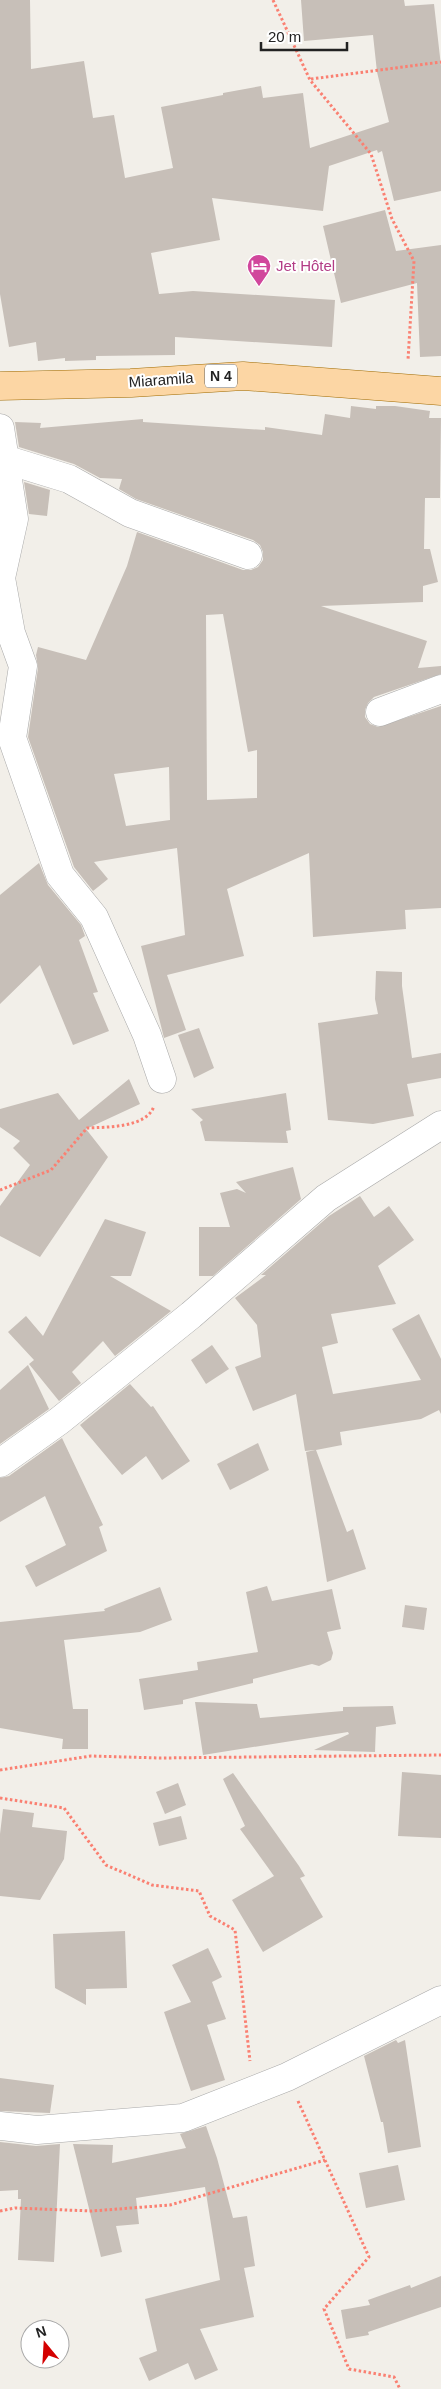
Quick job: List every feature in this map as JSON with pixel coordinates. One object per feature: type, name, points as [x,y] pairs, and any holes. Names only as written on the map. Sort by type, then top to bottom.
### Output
[{"type":"main road","name":"Miaramila","points":[[0,386],[131,383],[243,376],[441,391]]},
{"type":"street","points":[[0,428],[14,520],[1,578],[11,633],[23,666],[12,738],[60,875],[94,917],[148,1035],[162,1079]]},
{"type":"street","points":[[4,459],[69,479],[130,513],[248,555]]},
{"type":"street","points":[[380,712],[441,690]]},
{"type":"street","points":[[0,1463],[59,1421],[191,1315],[326,1198],[441,1125]]},
{"type":"street","points":[[0,2126],[37,2130],[184,2118],[287,2078],[441,2000]]},
{"type":"path","points":[[273,0],[310,80],[370,154],[392,219],[414,261],[406,388]]},
{"type":"path","points":[[310,80],[441,62]]},
{"type":"path","points":[[0,1190],[51,1170],[87,1128],[133,1124],[152,1110],[162,1079]]},
{"type":"path","points":[[0,1770],[91,1756],[160,1758],[441,1756]]},
{"type":"path","points":[[0,1798],[64,1808],[106,1865],[152,1885],[199,1891],[210,1916],[235,1930],[253,2091]]},
{"type":"path","points":[[287,2078],[369,2257],[324,2309],[349,2370],[394,2377],[400,2389]]},
{"type":"path","points":[[0,2211],[15,2208],[92,2211],[170,2205],[325,2160]]},
{"type":"building","points":[[0,0],[30,0],[31,69],[84,61],[93,118],[114,115],[125,178],[173,168],[161,107],[223,95],[223,93],[261,86],[263,98],[303,93],[310,148],[389,122],[377,72],[373,35],[304,41],[301,0],[404,0],[405,6],[434,4],[441,66],[441,191],[394,201],[382,151],[378,153],[377,150],[329,166],[323,211],[212,198],[220,240],[151,253],[159,294],[193,291],[335,300],[332,347],[175,337],[175,355],[96,356],[96,360],[65,361],[65,358],[38,361],[36,342],[9,347],[0,294]]},
{"type":"building","points":[[385,210],[396,251],[441,245],[441,356],[420,357],[417,283],[341,303],[323,226]]},
{"type":"building","points":[[351,406],[376,409],[376,406],[395,406],[430,411],[429,418],[441,418],[440,498],[425,498],[424,549],[430,549],[438,582],[423,586],[423,602],[321,606],[427,641],[418,668],[441,666],[441,674],[374,697],[368,703],[365,717],[370,724],[378,727],[441,706],[441,908],[405,910],[406,929],[313,937],[309,853],[227,889],[244,956],[167,975],[186,1030],[164,1038],[141,946],[185,935],[177,848],[94,862],[108,879],[93,891],[74,867],[28,737],[38,668],[36,655],[38,647],[86,660],[127,566],[137,532],[243,570],[251,570],[258,567],[263,560],[263,552],[260,545],[253,540],[136,499],[119,489],[122,479],[100,478],[74,464],[19,447],[15,422],[41,423],[40,428],[143,419],[143,422],[265,430],[265,427],[322,435],[325,414],[350,418]],"holes":[[[223,614],[248,752],[257,750],[257,798],[207,800],[206,615]],[[169,767],[170,820],[126,826],[114,774]]]},
{"type":"building","points":[[24,482],[50,490],[47,516],[29,514]]},
{"type":"building","points":[[39,863],[48,885],[81,925],[85,936],[79,940],[98,992],[93,993],[109,1031],[73,1045],[40,965],[0,1004],[0,895]]},
{"type":"building","points":[[376,971],[402,972],[402,986],[412,1058],[441,1053],[441,1078],[407,1084],[414,1116],[373,1124],[328,1120],[318,1023],[378,1014],[375,999]]},
{"type":"building","points":[[199,1028],[214,1068],[194,1078],[178,1035]]},
{"type":"building","points":[[129,1079],[140,1104],[86,1129],[108,1157],[40,1257],[0,1236],[0,1206],[30,1165],[13,1148],[20,1141],[0,1127],[0,1109],[58,1093],[79,1120]]},
{"type":"building","points":[[286,1093],[291,1130],[286,1131],[288,1143],[205,1141],[200,1122],[203,1120],[191,1109]]},
{"type":"building","points":[[293,1167],[301,1199],[213,1276],[199,1276],[199,1227],[230,1227],[220,1193],[237,1189],[246,1193],[236,1182]]},
{"type":"building","points":[[360,1196],[374,1217],[389,1206],[414,1240],[378,1266],[396,1304],[331,1314],[338,1343],[322,1347],[333,1394],[421,1380],[392,1329],[419,1314],[441,1359],[441,1414],[439,1410],[421,1419],[340,1432],[342,1445],[316,1450],[347,1532],[353,1529],[366,1569],[327,1582],[306,1452],[315,1450],[305,1451],[296,1394],[253,1411],[235,1367],[261,1357],[257,1325],[235,1298],[266,1275],[261,1275],[329,1216]]},
{"type":"building","points":[[105,1219],[146,1232],[131,1276],[110,1276],[171,1311],[115,1356],[103,1341],[72,1372],[81,1383],[59,1401],[29,1364],[34,1360],[8,1332],[26,1316],[43,1336]]},
{"type":"building","points":[[212,1345],[229,1369],[206,1384],[191,1360]]},
{"type":"building","points":[[28,1365],[49,1409],[0,1444],[0,1390]]},
{"type":"building","points":[[130,1384],[151,1407],[153,1406],[190,1461],[162,1480],[146,1456],[122,1475],[80,1425]]},
{"type":"building","points":[[62,1438],[103,1525],[99,1527],[107,1551],[36,1587],[25,1566],[66,1545],[45,1496],[0,1522],[0,1478],[9,1476]]},
{"type":"building","points":[[258,1443],[269,1470],[230,1490],[217,1464]]},
{"type":"building","points":[[267,1586],[272,1601],[332,1589],[341,1629],[327,1632],[333,1653],[331,1660],[319,1666],[312,1664],[253,1679],[253,1683],[183,1700],[183,1704],[144,1710],[139,1679],[198,1670],[197,1662],[258,1652],[246,1592]]},
{"type":"building","points":[[160,1587],[172,1620],[140,1632],[64,1640],[73,1709],[88,1709],[88,1749],[62,1749],[63,1739],[0,1728],[0,1622],[105,1611],[104,1609]]},
{"type":"building","points":[[405,1605],[427,1608],[424,1630],[402,1627]]},
{"type":"building","points":[[195,1702],[257,1704],[260,1718],[343,1711],[343,1707],[393,1706],[396,1724],[376,1727],[375,1752],[314,1750],[349,1734],[348,1732],[203,1755]]},
{"type":"building","points":[[402,1772],[441,1775],[441,1838],[398,1836]]},
{"type":"building","points":[[233,1773],[299,1866],[305,1876],[300,1878],[323,1917],[263,1952],[232,1900],[274,1876],[240,1829],[245,1826],[223,1779]]},
{"type":"building","points":[[178,1783],[186,1805],[165,1814],[156,1792]]},
{"type":"building","points":[[3,1809],[34,1813],[32,1827],[67,1831],[64,1859],[40,1900],[0,1896],[0,1834]]},
{"type":"building","points":[[181,1816],[187,1839],[159,1846],[153,1823]]},
{"type":"building","points":[[125,1931],[127,1988],[86,1989],[86,2005],[55,1988],[53,1934]]},
{"type":"building","points":[[208,1948],[222,1977],[212,1982],[226,2019],[207,2025],[225,2080],[191,2091],[164,2012],[191,2002],[172,1965]]},
{"type":"building","points":[[396,2040],[398,2043],[405,2040],[421,2147],[388,2153],[383,2122],[381,2122],[364,2056]]},
{"type":"building","points":[[0,2078],[54,2085],[50,2113],[0,2111]]},
{"type":"building","points":[[206,2126],[217,2158],[233,2218],[247,2216],[255,2266],[244,2268],[254,2317],[200,2329],[218,2370],[195,2380],[188,2363],[149,2381],[139,2358],[157,2351],[145,2299],[220,2280],[205,2187],[136,2198],[139,2224],[116,2226],[122,2252],[101,2257],[73,2144],[113,2145],[112,2163],[186,2148],[180,2134]]},
{"type":"building","points":[[0,2142],[36,2146],[60,2144],[54,2262],[18,2260],[21,2199],[18,2199],[18,2190],[0,2191]]},
{"type":"building","points":[[398,2165],[405,2200],[366,2208],[359,2173]]},
{"type":"building","points":[[441,2276],[441,2307],[368,2332],[369,2335],[346,2339],[341,2310],[370,2305],[368,2300],[410,2285],[411,2288]]},
{"type":"place","name":"Jet Hôtel","points":[[259,287]]}]
